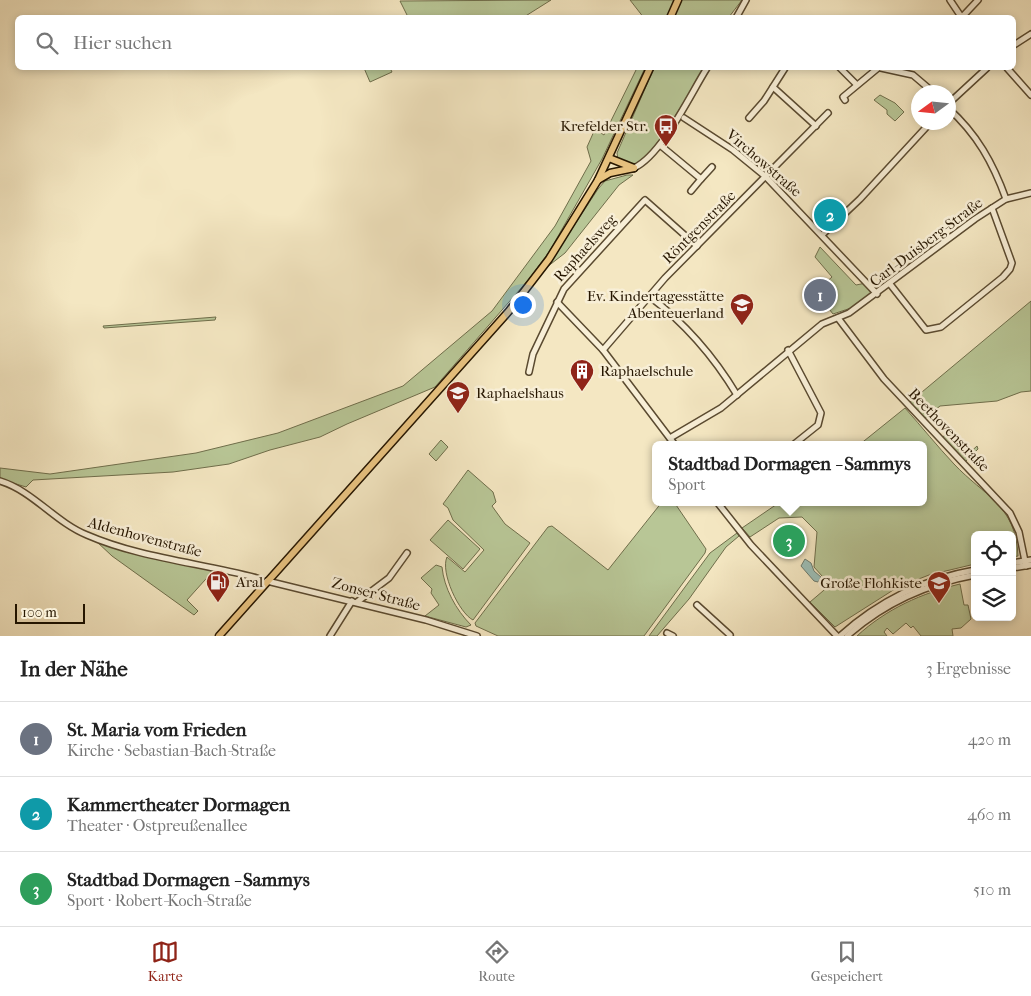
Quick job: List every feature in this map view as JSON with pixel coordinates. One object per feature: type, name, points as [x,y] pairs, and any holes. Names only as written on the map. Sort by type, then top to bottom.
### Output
[{"type":"main road","points":[[671,15],[678,0]]},
{"type":"main road","points":[[218,636],[431,401],[509,311],[549,258],[598,180],[649,70]]},
{"type":"main road","points":[[607,160],[634,168]]},
{"type":"main road","points":[[607,160],[620,171]]},
{"type":"main road","points":[[598,180],[620,171],[634,168]]},
{"type":"street","points":[[738,15],[746,0]]},
{"type":"street","points":[[950,0],[961,15]]},
{"type":"street","points":[[964,15],[978,0]]},
{"type":"street","points":[[1016,45],[1031,34]]},
{"type":"street","points":[[634,168],[646,162],[660,145],[706,70]]},
{"type":"street","points":[[749,118],[784,70]]},
{"type":"street","points":[[842,70],[856,84]]},
{"type":"street","points":[[844,100],[844,97],[856,84],[877,70]]},
{"type":"street","points":[[889,70],[913,75],[925,85]]},
{"type":"street","points":[[956,98],[985,70]]},
{"type":"street","points":[[1009,70],[1031,95]]},
{"type":"street","points":[[773,87],[816,126]]},
{"type":"street","name":"Röntgenstraße","points":[[604,350],[649,296],[828,113]]},
{"type":"street","points":[[956,114],[986,151],[1006,199]]},
{"type":"street","name":"Virchowstraße","points":[[684,118],[733,150],[766,178],[823,234],[877,294]]},
{"type":"street","points":[[823,234],[860,199],[924,130]]},
{"type":"street","points":[[660,145],[701,179]]},
{"type":"street","points":[[691,191],[712,167]]},
{"type":"street","name":"Carl-Duisberg-Straße","points":[[670,438],[706,418],[737,395],[788,350],[822,324],[838,318],[877,294],[946,239],[1006,199],[1031,193]]},
{"type":"street","name":"Raphaelsweg","points":[[529,372],[533,354],[564,290],[645,200],[697,246]]},
{"type":"street","points":[[890,284],[926,330],[941,327],[1003,277],[1010,269],[1012,263],[992,208]]},
{"type":"street","points":[[649,296],[688,329],[707,350],[737,395]]},
{"type":"street","points":[[557,302],[604,350],[672,441]]},
{"type":"street","name":"Beethovenstraße","points":[[838,318],[889,386],[1010,512],[1019,532],[1028,563]]},
{"type":"street","points":[[788,350],[821,413],[818,425],[798,441]]},
{"type":"street","name":"Aldenhovenstraße","points":[[0,481],[24,492],[55,517],[87,535],[130,549],[257,578],[266,582]]},
{"type":"street","points":[[722,506],[754,549],[838,636],[864,615],[901,593],[935,580],[971,571]]},
{"type":"street","points":[[330,636],[354,602],[388,578],[407,552]]},
{"type":"street","points":[[1016,567],[1028,563]]},
{"type":"street","points":[[847,636],[876,613],[903,597],[937,584],[971,575]]},
{"type":"street","name":"Zonser Straße","points":[[266,582],[354,602],[477,636]]},
{"type":"street","points":[[697,605],[732,636]]},
{"type":"street","points":[[667,633],[673,636]]},
{"type":"green space","points":[[551,0],[527,15],[407,15],[400,1]]},
{"type":"green space","points":[[630,0],[674,0],[668,15],[642,15]]},
{"type":"green space","points":[[682,0],[742,0],[731,15],[675,15]]},
{"type":"green space","points":[[365,70],[391,70],[392,72],[370,82]]},
{"type":"green space","points":[[636,70],[644,70],[602,159],[549,252],[529,279],[435,387],[320,437],[270,450],[229,464],[173,472],[33,480],[26,487],[0,479],[0,468],[50,474],[196,453],[278,433],[403,386],[492,311],[555,226],[591,161],[587,147],[595,129],[604,135]]},
{"type":"green space","points":[[653,70],[704,70],[674,118],[668,119],[670,125],[644,160],[633,165],[629,164],[618,160],[617,153]]},
{"type":"green space","points":[[880,95],[895,103],[904,112],[895,121],[887,114],[887,110],[874,100]]},
{"type":"green space","points":[[633,175],[619,185],[565,253],[547,267],[598,189],[605,181]]},
{"type":"green space","points":[[820,247],[856,285],[866,283],[871,290],[871,295],[851,308],[833,314],[826,305],[831,294],[823,285],[832,277],[815,257]]},
{"type":"green space","points":[[1031,301],[1031,391],[1021,392],[997,401],[940,406],[924,419],[910,402]]},
{"type":"green space","points":[[216,317],[215,320],[104,328],[103,326]]},
{"type":"green space","points":[[905,408],[954,464],[1005,513],[1013,531],[971,531],[971,565],[929,575],[898,587],[835,627],[810,602],[830,585],[814,567],[817,532],[802,517],[779,518],[750,537],[742,528],[774,506],[927,506],[927,441],[864,441]]},
{"type":"green space","points":[[946,433],[965,457],[977,446],[978,449],[965,462],[942,439]]},
{"type":"green space","points":[[441,440],[448,447],[436,461],[429,454]]},
{"type":"green space","points":[[468,470],[493,492],[496,502],[492,506],[505,524],[530,543],[473,620],[462,609],[452,592],[446,572],[447,557],[465,572],[484,550],[453,520],[448,508],[443,504]]},
{"type":"green space","points":[[659,506],[677,506],[706,549],[705,553],[644,636],[498,636],[476,626],[475,623],[548,527],[552,526],[608,570]]},
{"type":"green space","points":[[448,520],[480,549],[463,569],[430,540]]},
{"type":"green space","points":[[737,533],[739,536],[726,547],[689,599],[657,636],[649,636],[710,553]]},
{"type":"green space","points":[[1016,539],[1018,556],[1016,556]]},
{"type":"green space","points":[[96,541],[214,570],[187,600],[198,611],[194,615],[112,556]]},
{"type":"green space","points":[[436,565],[442,567],[445,583],[452,598],[460,613],[471,625],[466,627],[425,616],[439,605],[431,593],[432,589],[421,578]]},
{"type":"green space","points":[[960,584],[964,605],[968,605],[971,619],[961,628],[952,629],[953,636],[921,636],[913,626],[911,628],[906,623],[893,634],[887,628],[884,632],[887,636],[857,636],[892,610],[932,592]]},
{"type":"water","points":[[805,559],[811,563],[814,571],[821,577],[818,582],[814,581],[801,566]]},
{"type":"place","name":"Krefelder Str.","points":[[666,147]]},
{"type":"place","name":"Kammertheater Dormagen","points":[[830,215]]},
{"type":"place","name":"St. Maria vom Frieden","points":[[820,295]]},
{"type":"place","name":"Ev. Kindertagesstätte Abenteuerland","points":[[742,326]]},
{"type":"place","name":"Raphaelschule","points":[[582,392]]},
{"type":"place","name":"Raphaelshaus","points":[[458,414]]},
{"type":"place","name":"Stadtbad Dormagen - Sammys","points":[[789,541]]},
{"type":"place","name":"Aral","points":[[218,603]]},
{"type":"place","name":"Große Flohkiste","points":[[939,604]]}]
